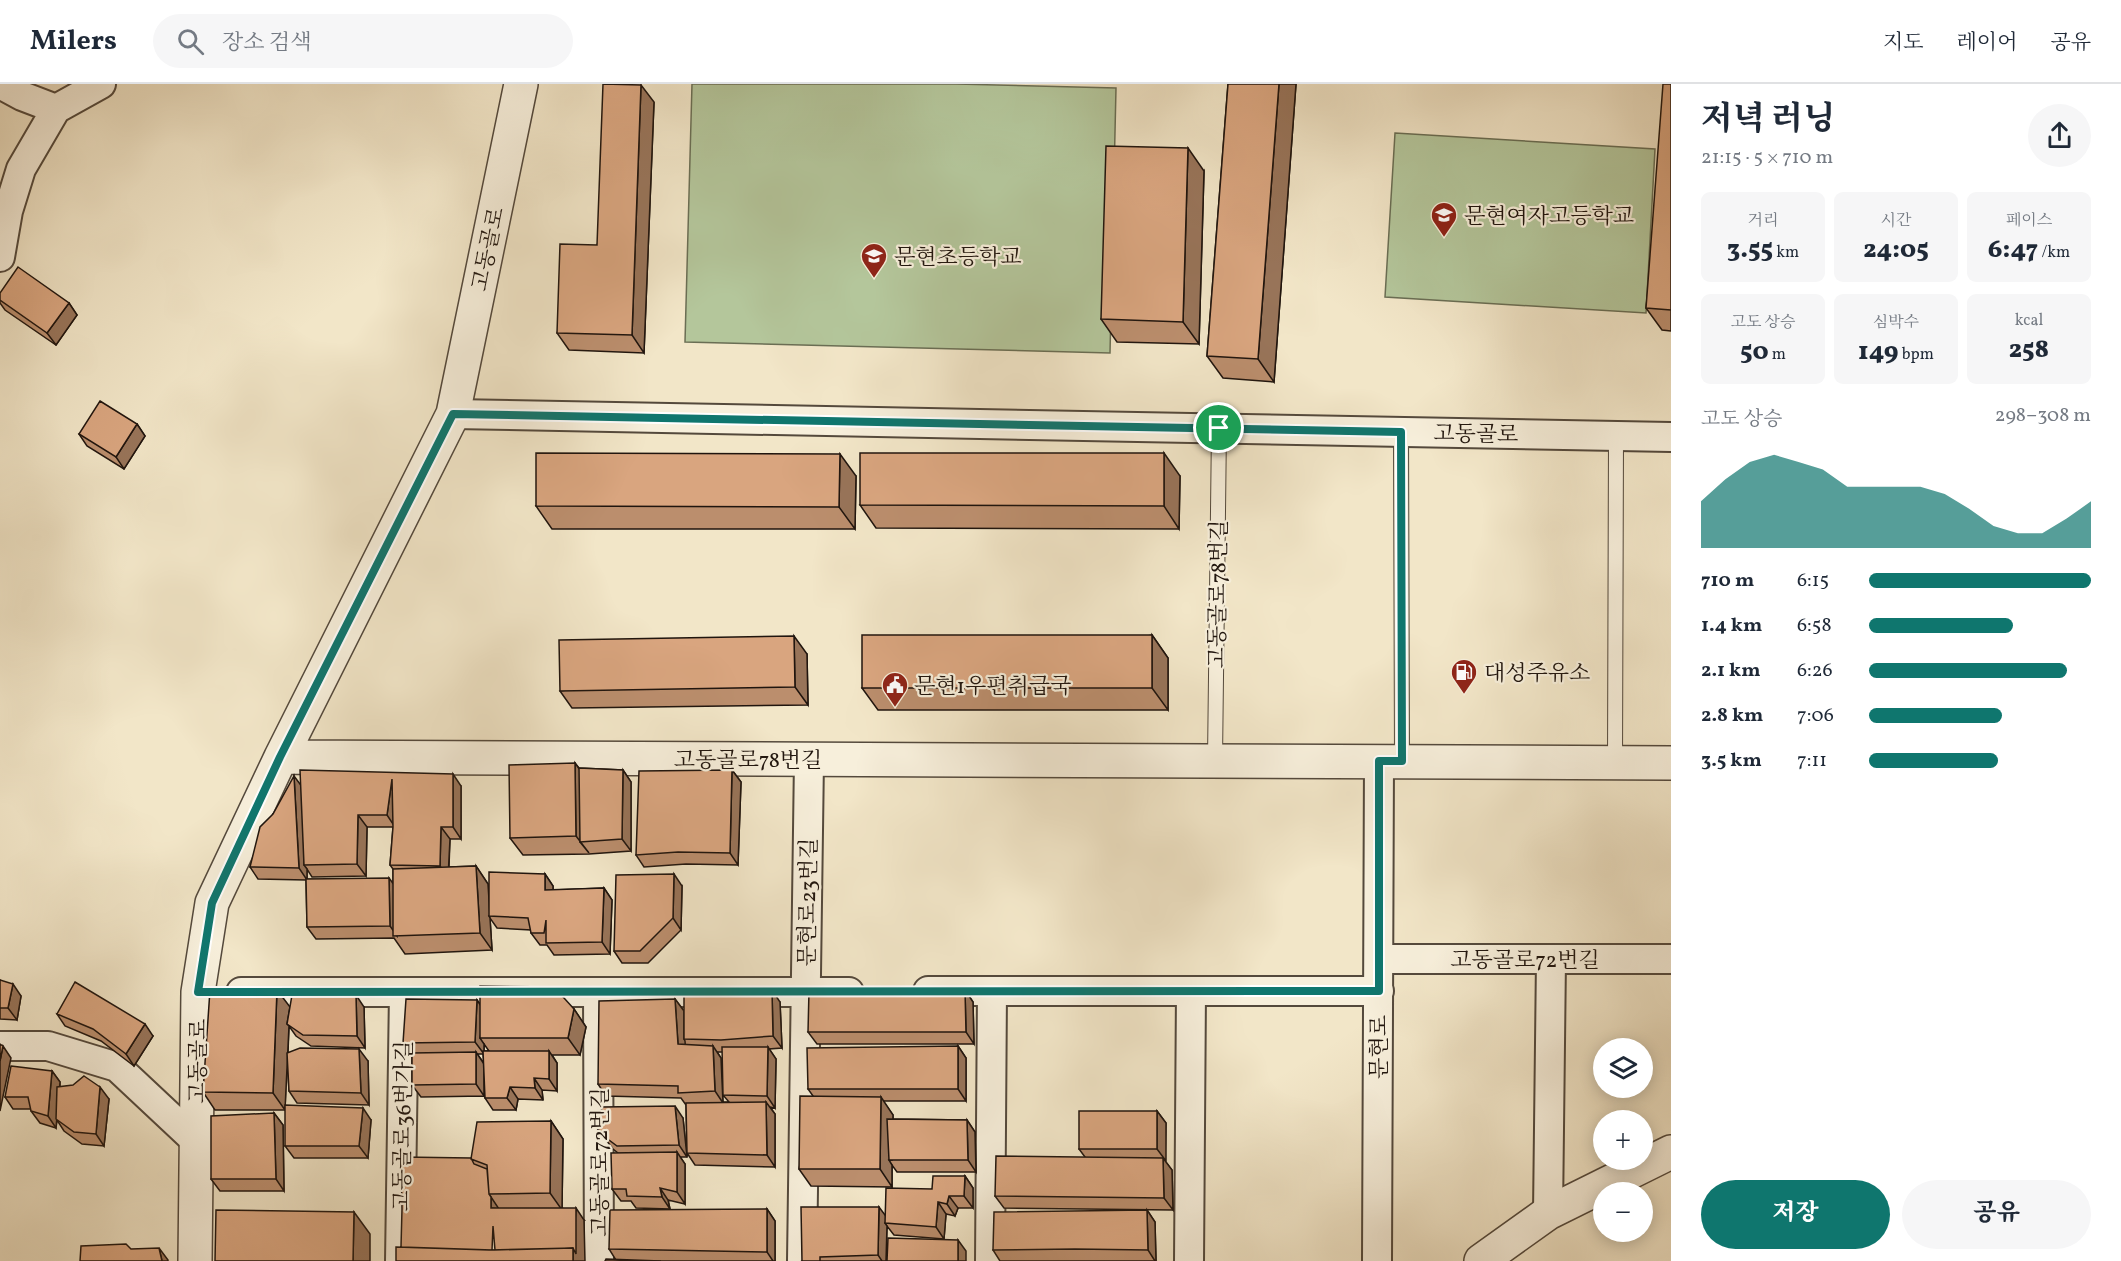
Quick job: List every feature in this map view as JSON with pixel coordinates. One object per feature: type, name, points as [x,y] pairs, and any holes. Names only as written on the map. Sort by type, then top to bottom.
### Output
[{"type":"street","points":[[0,84],[22,96],[56,109]]},
{"type":"street","points":[[0,257],[8,211],[21,169],[56,109],[101,84]]},
{"type":"street","name":"고동골로","points":[[195,1261],[198,992],[212,903],[280,757],[453,414],[521,84]]},
{"type":"street","name":"고동골로","points":[[453,414],[1671,437]]},
{"type":"street","name":"고동골로78번길","points":[[280,757],[1671,763]]},
{"type":"street","name":"문현로23번길","points":[[802,1261],[809,759]]},
{"type":"street","name":"문현로","points":[[1377,1261],[1379,959],[1390,761]]},
{"type":"street","name":"고동골로72번길","points":[[1379,959],[1671,959]]},
{"type":"street","points":[[1548,1213],[1551,959]]},
{"type":"street","points":[[990,1256],[992,991]]},
{"type":"street","points":[[1189,1261],[1191,991]]},
{"type":"street","points":[[198,992],[1379,991]]},
{"type":"street","name":"고동골로36번가길","points":[[400,1261],[404,992]]},
{"type":"street","name":"고동골로72번길","points":[[598,992],[599,1261]]},
{"type":"street","points":[[0,1046],[48,1046],[117,1067],[196,1143]]},
{"type":"street","points":[[1481,1261],[1548,1213],[1671,1152]]},
{"type":"lane","name":"고동골로78번길","points":[[1215,760],[1219,428]]},
{"type":"lane","points":[[1390,761],[1401,432]]},
{"type":"lane","points":[[1615,763],[1617,436]]},
{"type":"green space","points":[[692,84],[956,84],[1116,88],[1110,353],[685,342]]},
{"type":"green space","points":[[1395,133],[1655,149],[1646,313],[1385,297]]},
{"type":"building","points":[[603,84],[641,85],[632,335],[557,333],[560,244],[597,245]]},
{"type":"building","points":[[1228,84],[1279,84],[1258,359],[1207,356]]},
{"type":"building","points":[[1663,84],[1671,84],[1671,310],[1646,308]]},
{"type":"building","points":[[1106,146],[1188,148],[1183,322],[1101,319]]},
{"type":"building","points":[[18,267],[69,303],[47,333],[0,300],[0,293]]},
{"type":"building","points":[[100,401],[137,424],[116,457],[79,434]]},
{"type":"building","points":[[536,453],[840,454],[839,507],[536,506]]},
{"type":"building","points":[[860,453],[1164,453],[1164,506],[860,505]]},
{"type":"building","points":[[862,635],[1152,635],[1152,688],[862,688]]},
{"type":"building","points":[[794,636],[795,687],[560,691],[559,640]]},
{"type":"building","points":[[575,763],[576,836],[510,838],[509,765]]},
{"type":"building","points":[[579,768],[623,770],[622,839],[580,842]]},
{"type":"building","points":[[300,770],[453,774],[453,827],[441,827],[440,866],[390,865],[393,827],[392,779],[387,815],[358,815],[357,864],[304,865]]},
{"type":"building","points":[[732,770],[730,853],[678,852],[636,855],[639,771]]},
{"type":"building","points":[[294,776],[299,868],[250,867],[260,827],[273,814]]},
{"type":"building","points":[[476,866],[480,933],[393,936],[393,869]]},
{"type":"building","points":[[489,872],[545,874],[545,890],[604,888],[602,942],[546,943],[546,920],[544,933],[531,933],[528,918],[489,916]]},
{"type":"building","points":[[674,874],[673,918],[640,951],[614,951],[616,875]]},
{"type":"building","points":[[389,878],[390,926],[307,927],[306,879]]},
{"type":"building","points":[[0,980],[13,984],[8,1008],[0,1008]]},
{"type":"building","points":[[75,982],[145,1024],[126,1054],[93,1029],[57,1014]]},
{"type":"building","points":[[480,986],[554,987],[574,1009],[568,1038],[480,1038]]},
{"type":"building","points":[[684,989],[772,990],[773,1036],[721,1040],[684,1039]]},
{"type":"building","points":[[210,990],[277,990],[273,1093],[203,1092]]},
{"type":"building","points":[[965,990],[966,1032],[808,1032],[809,991]]},
{"type":"building","points":[[292,995],[356,995],[357,1036],[303,1035],[287,1024]]},
{"type":"building","points":[[406,999],[477,1000],[475,1042],[403,1043]]},
{"type":"building","points":[[675,999],[678,1044],[713,1046],[715,1091],[678,1093],[678,1086],[598,1084],[599,1001]]},
{"type":"building","points":[[0,1044],[3,1046],[0,1061]]},
{"type":"building","points":[[958,1046],[958,1089],[808,1089],[807,1048]]},
{"type":"building","points":[[722,1047],[768,1047],[767,1096],[723,1095]]},
{"type":"building","points":[[300,1048],[359,1049],[361,1093],[289,1091],[287,1053]]},
{"type":"building","points":[[483,1051],[549,1051],[549,1079],[534,1078],[535,1088],[510,1087],[507,1098],[485,1098]]},
{"type":"building","points":[[476,1052],[476,1084],[412,1085],[412,1053]]},
{"type":"building","points":[[11,1066],[52,1071],[48,1116],[31,1111],[28,1097],[5,1097]]},
{"type":"building","points":[[84,1076],[100,1087],[96,1134],[74,1132],[56,1119],[57,1087],[73,1085]]},
{"type":"building","points":[[800,1096],[881,1097],[880,1169],[799,1169]]},
{"type":"building","points":[[766,1102],[767,1155],[687,1153],[686,1103]]},
{"type":"building","points":[[285,1105],[363,1108],[359,1146],[285,1146]]},
{"type":"building","points":[[675,1106],[679,1145],[617,1146],[597,1128],[602,1107]]},
{"type":"building","points":[[1079,1111],[1157,1111],[1157,1149],[1079,1149]]},
{"type":"building","points":[[274,1113],[276,1179],[211,1179],[211,1116]]},
{"type":"building","points":[[887,1119],[967,1120],[968,1160],[889,1160]]},
{"type":"building","points":[[551,1121],[550,1193],[489,1194],[487,1165],[471,1159],[477,1122]]},
{"type":"building","points":[[677,1152],[677,1192],[660,1188],[662,1197],[627,1196],[626,1189],[612,1189],[611,1153]]},
{"type":"building","points":[[996,1156],[1163,1158],[1164,1198],[995,1196]]},
{"type":"building","points":[[401,1157],[471,1158],[474,1164],[487,1169],[491,1208],[576,1208],[576,1254],[573,1248],[495,1250],[493,1226],[492,1250],[401,1247]]},
{"type":"building","points":[[933,1176],[965,1176],[964,1196],[949,1196],[947,1204],[938,1202],[936,1227],[885,1223],[886,1188],[932,1189]]},
{"type":"building","points":[[801,1207],[879,1207],[878,1255],[820,1257],[820,1261],[802,1261]]},
{"type":"building","points":[[767,1209],[767,1252],[609,1249],[610,1210]]},
{"type":"building","points":[[216,1210],[354,1212],[353,1261],[215,1261]]},
{"type":"building","points":[[1147,1210],[1148,1250],[993,1250],[994,1212]]},
{"type":"building","points":[[888,1238],[958,1240],[958,1261],[887,1261]]},
{"type":"building","points":[[126,1244],[131,1249],[159,1248],[162,1261],[80,1261],[81,1246]]},
{"type":"building","points":[[396,1247],[489,1250],[573,1248],[573,1261],[396,1261]]},
{"type":"building","points":[[606,1259],[661,1261],[605,1261]]},
{"type":"place","name":"문현여자고등학교","points":[[1444,238]]},
{"type":"place","name":"문현초등학교","points":[[874,279]]},
{"type":"place","name":"대성주유소","points":[[1464,695]]},
{"type":"place","name":"문현1우편취급국","points":[[895,708]]},
{"type":"route","points":[[453,414],[1219,428],[1401,432],[1402,761],[1379,761],[1379,991],[198,992],[212,903],[280,757],[453,414]]}]
